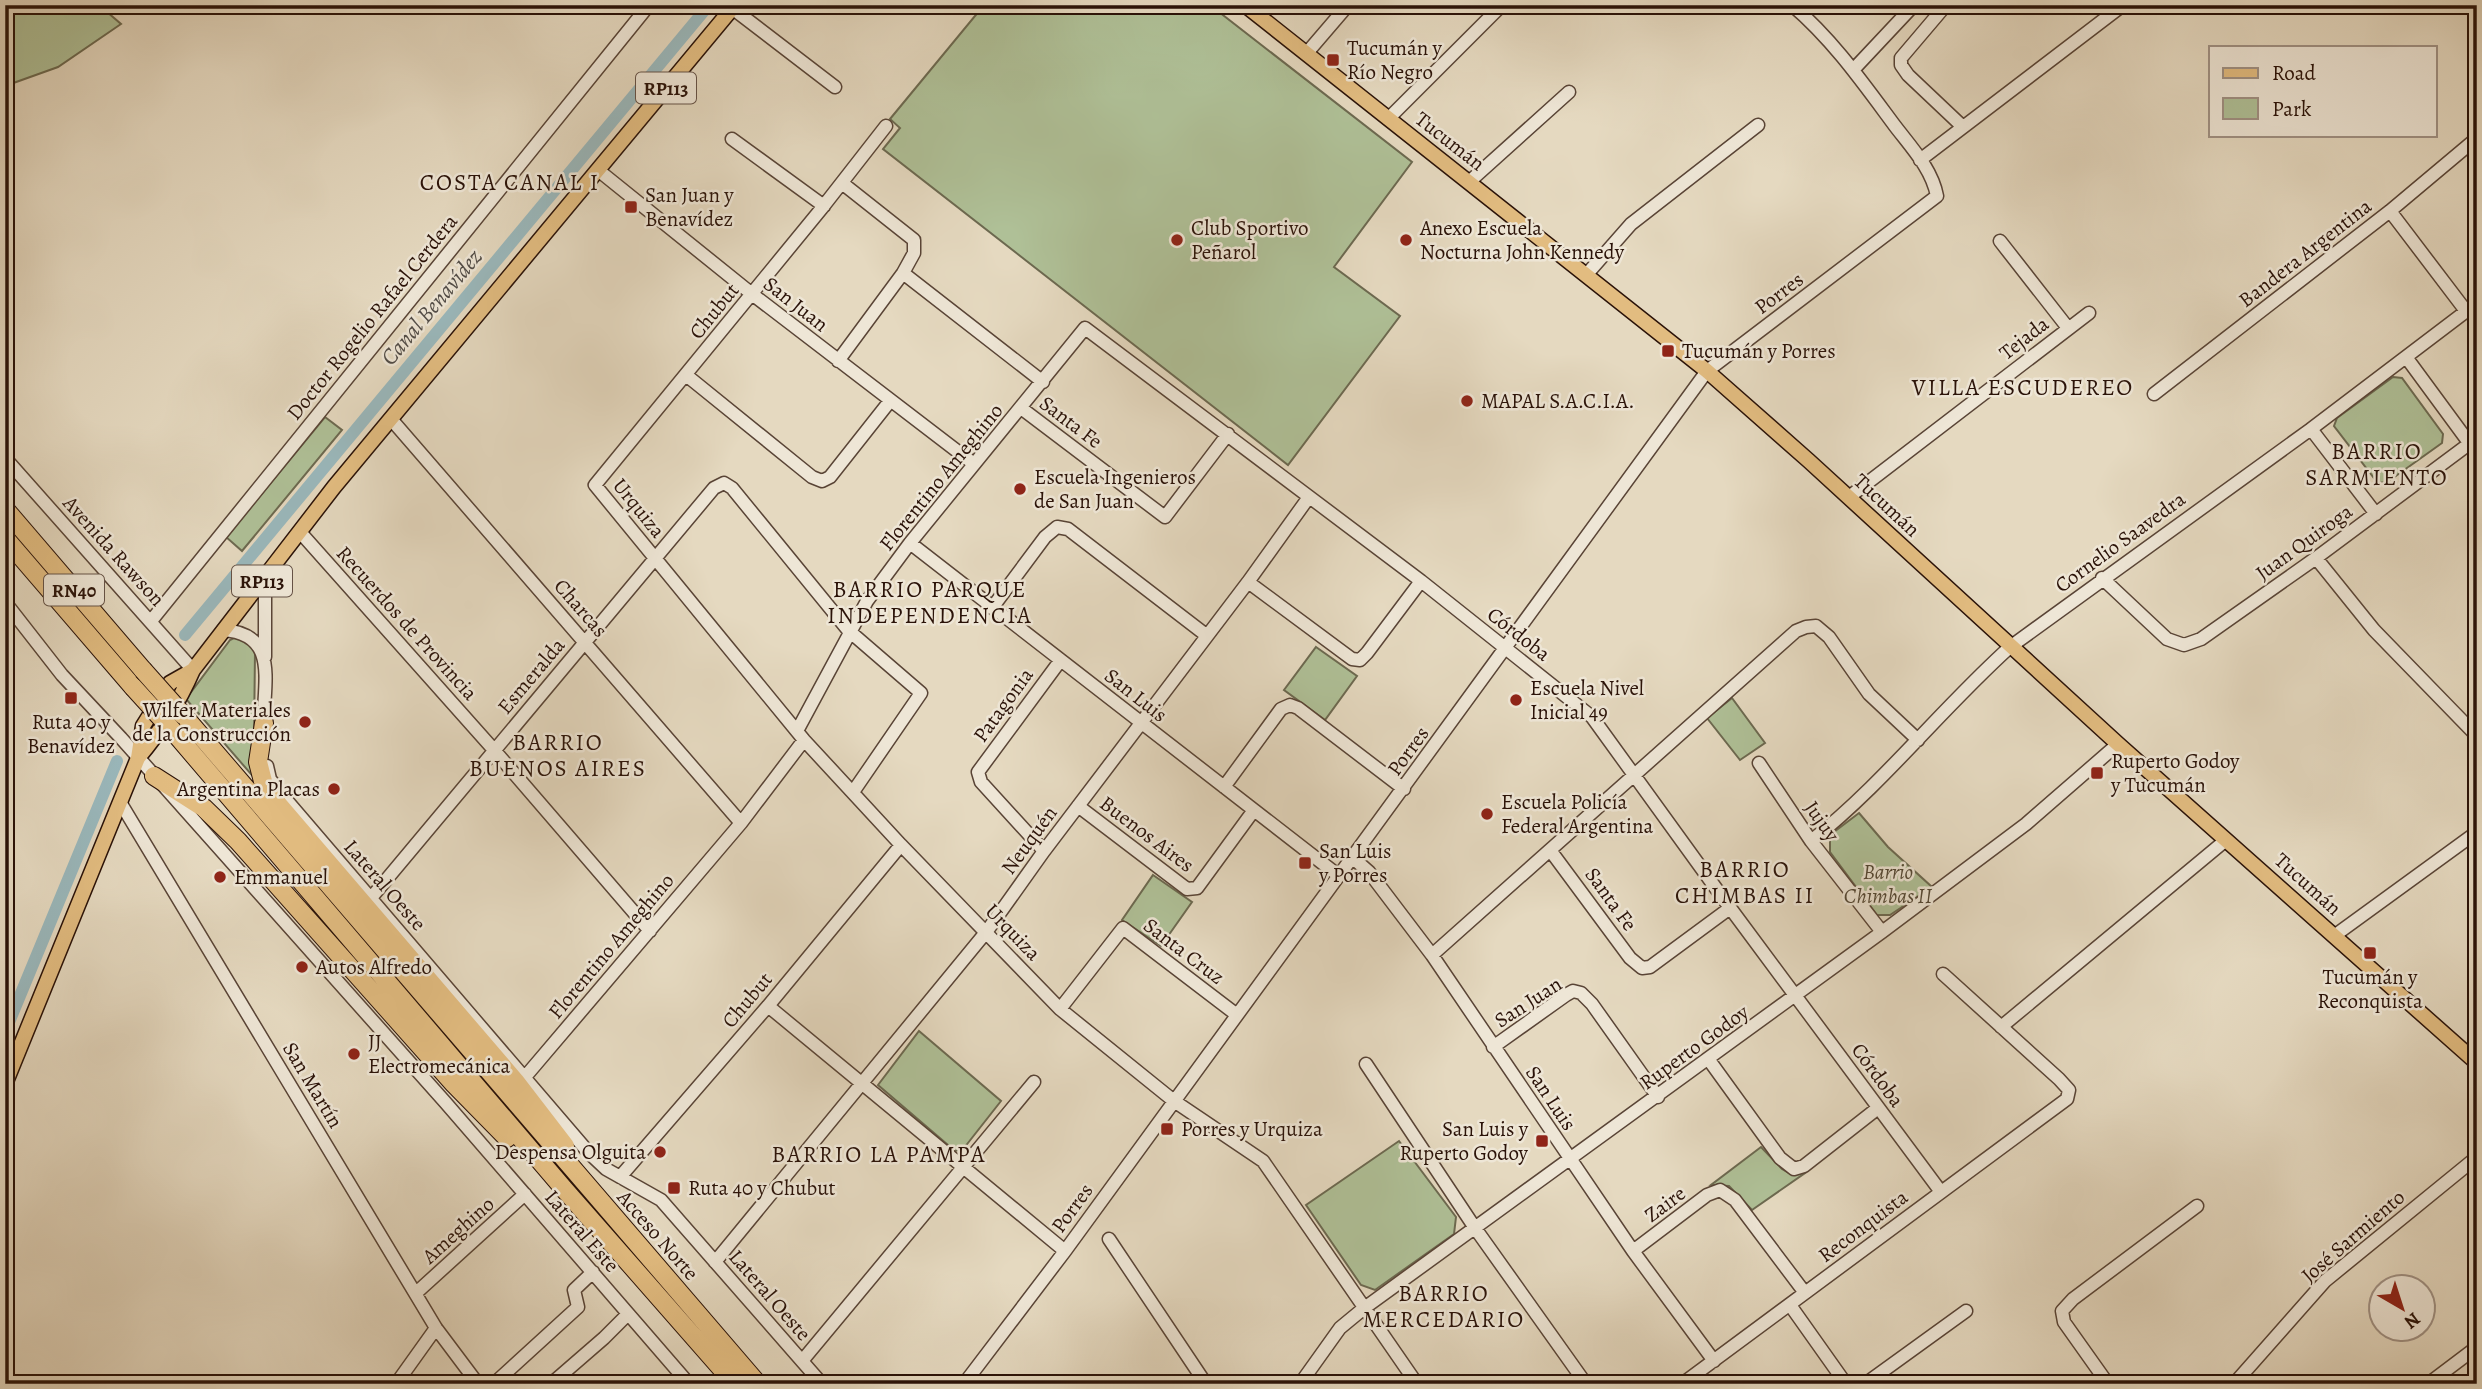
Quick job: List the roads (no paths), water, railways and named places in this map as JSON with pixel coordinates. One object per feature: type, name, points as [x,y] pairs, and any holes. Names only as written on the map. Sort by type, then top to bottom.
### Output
[{"type":"highway","name":"Acceso Norte","points":[[5,509],[758,1384]]},
{"type":"highway","name":"Acceso Norte","points":[[5,538],[735,1384]]},
{"type":"highway","points":[[264,723],[258,762],[265,789],[515,1081],[586,1174],[620,1226]]},
{"type":"highway","points":[[155,776],[204,808],[238,841],[454,1084],[500,1131],[564,1189]]},
{"type":"main road","name":"Tucumán","points":[[1245,5],[1707,371],[1849,497],[2010,647],[2477,1063]]},
{"type":"main road","name":"RP113","points":[[5,1084],[138,758],[156,737],[193,670],[391,419],[734,7]]},
{"type":"street","name":"Doctor Rogelio Rafael Cerdera","points":[[151,621],[649,5]]},
{"type":"street","points":[[1306,54],[1348,5]]},
{"type":"street","points":[[1388,119],[1502,5]]},
{"type":"street","points":[[1853,70],[1914,5]]},
{"type":"street","points":[[1947,5],[1901,58],[1901,65],[1908,75],[1963,127]]},
{"type":"street","points":[[1801,8],[1853,70],[1920,160],[2123,5]]},
{"type":"street","points":[[734,7],[835,87]]},
{"type":"street","points":[[1469,182],[1569,92]]},
{"type":"street","points":[[1587,274],[1631,224],[1758,125]]},
{"type":"street","name":"Chubut","points":[[595,485],[824,206],[886,126]]},
{"type":"street","name":"Bandera Argentina","points":[[2154,394],[2390,211],[2477,138]]},
{"type":"street","points":[[732,139],[824,206]]},
{"type":"street","name":"Porres","points":[[964,1384],[1065,1251],[1404,789],[1707,371],[1937,195],[1935,185],[1920,160]]},
{"type":"street","name":"San Juan","points":[[598,170],[752,294],[974,464]]},
{"type":"street","points":[[838,361],[904,273],[914,253],[914,240],[842,183]]},
{"type":"street","points":[[2390,211],[2471,307]]},
{"type":"street","points":[[2000,241],[2068,328]]},
{"type":"street","name":"Santa Fe","points":[[904,273],[1043,382]]},
{"type":"street","name":"Cornelio Saavedra","points":[[1811,841],[1870,790],[1973,681],[2010,647],[2311,429],[2471,307]]},
{"type":"street","name":"Tejada","points":[[1849,497],[2089,313]]},
{"type":"street","name":"Florentino Ameghino","points":[[525,1077],[741,823],[801,735],[867,601],[910,543],[1085,328]]},
{"type":"street","name":"Córdoba","points":[[1085,328],[1228,433],[1421,581],[1592,717],[1941,1192]]},
{"type":"street","points":[[2406,357],[2473,441]]},
{"type":"street","points":[[686,375],[812,477],[822,481],[830,477],[890,401]]},
{"type":"street","name":"Santa Fe","points":[[1021,408],[1164,517],[1228,433]]},
{"type":"street","name":"Charcas","points":[[391,419],[741,823]]},
{"type":"street","points":[[2311,429],[2376,514]]},
{"type":"street","name":"Juan Quiroga","points":[[2102,579],[2167,639],[2184,645],[2201,639],[2316,558],[2473,441]]},
{"type":"street","name":"Avenida Rawson","points":[[5,458],[193,670]]},
{"type":"street","name":"Esmeralda","points":[[372,898],[714,488],[724,483],[732,488],[851,633]]},
{"type":"street","name":"Urquiza","points":[[595,485],[801,735],[901,845],[1060,1009],[1174,1101],[1264,1161],[1417,1384]]},
{"type":"street","name":"Neuquén","points":[[715,1262],[987,931],[1310,497]]},
{"type":"street","points":[[992,608],[1045,537],[1057,527],[1068,529],[1206,635]]},
{"type":"street","name":"Recuerdos de Provincia","points":[[300,532],[650,931]]},
{"type":"street","name":"San Luis","points":[[910,543],[1339,876]]},
{"type":"street","points":[[2316,558],[2374,631],[2477,736]]},
{"type":"street","name":"Lateral Oeste","points":[[265,577],[264,723],[270,779],[597,1161],[662,1200],[822,1384]]},
{"type":"street","points":[[1248,582],[1352,659],[1360,660],[1421,581]]},
{"type":"street","points":[[5,602],[62,675],[138,758]]},
{"type":"street","points":[[1432,956],[1796,631],[1816,626],[1829,637],[1869,694],[1918,740]]},
{"type":"street","points":[[223,630],[248,635],[265,657]]},
{"type":"street","points":[[851,633],[921,693],[853,792]]},
{"type":"street","name":"Patagonia","points":[[1044,851],[981,782],[978,772],[1060,661]]},
{"type":"street","points":[[1224,787],[1281,709],[1290,705],[1298,708],[1404,789]]},
{"type":"street","name":"Ruperto Godoy","points":[[1300,1384],[1340,1328],[1363,1309],[1797,996],[2026,824],[2118,744]]},
{"type":"street","name":"Lateral Este","points":[[138,758],[525,1194],[689,1384]]},
{"type":"street","name":"Jujuy","points":[[1759,763],[1811,841],[1882,932]]},
{"type":"street","name":"San Martín","points":[[120,802],[436,1328],[478,1384]]},
{"type":"street","name":"Buenos Aires","points":[[1078,806],[1188,889],[1193,890],[1254,810]]},
{"type":"street","points":[[2334,936],[2477,832]]},
{"type":"street","points":[[1943,974],[2001,1027],[2227,840]]},
{"type":"street","name":"Chubut","points":[[620,1177],[768,1006],[901,845]]},
{"type":"street","name":"Santa Fe","points":[[1550,850],[1630,958],[1642,968],[1650,967],[1730,908]]},
{"type":"street","name":"San Luis","points":[[1353,858],[1369,872],[1432,956],[1633,1251],[1714,1362]]},
{"type":"street","name":"Santa Cruz","points":[[1060,1009],[1123,928],[1237,1015]]},
{"type":"street","name":"San Juan","points":[[1493,1047],[1566,995],[1573,991],[1581,993],[1592,1004],[1658,1097]]},
{"type":"street","points":[[768,1006],[1065,1251]]},
{"type":"street","name":"Reconquista","points":[[1682,1384],[2067,1099],[2069,1090],[2001,1027]]},
{"type":"street","points":[[1709,1060],[1780,1158],[1794,1169],[1804,1166],[1878,1108]]},
{"type":"street","points":[[1366,1064],[1475,1228],[1586,1384]]},
{"type":"street","points":[[802,1361],[1034,1082]]},
{"type":"street","name":"José Sarmiento","points":[[2234,1384],[2325,1282],[2477,1157]]},
{"type":"street","name":"Zaire","points":[[1633,1251],[1707,1195],[1720,1190],[1735,1200],[1805,1293]]},
{"type":"street","name":"Ameghino","points":[[416,1293],[525,1194]]},
{"type":"street","points":[[2108,1384],[2064,1322],[2062,1311],[2073,1299],[2197,1206]]},
{"type":"street","points":[[1109,1240],[1206,1384]]},
{"type":"street","points":[[499,1384],[497,1381],[578,1307],[574,1290],[593,1272]]},
{"type":"street","points":[[1790,1305],[1846,1384]]},
{"type":"street","points":[[1865,1384],[1966,1311]]},
{"type":"street","points":[[551,1384],[628,1314]]},
{"type":"street","points":[[396,1384],[436,1328]]},
{"type":"street","points":[[2428,1384],[2477,1347]]},
{"type":"waterway","name":"Canal Benavídez","points":[[185,635],[709,5]]},
{"type":"waterway","name":"Canal Benavídez","points":[[5,1032],[117,761]]},
{"type":"place","name":"Tucumán y Río Negro","points":[[1333,60]]},
{"type":"place","name":"San Juan y Benavídez","points":[[631,207]]},
{"type":"place","name":"Club Sportivo Peñarol","points":[[1177,240]]},
{"type":"place","name":"Anexo Escuela Nocturna John Kennedy","points":[[1406,240]]},
{"type":"place","name":"Tucumán y Porres","points":[[1668,351]]},
{"type":"place","name":"MAPAL S.A.C.I.A.","points":[[1467,401]]},
{"type":"place","name":"Escuela Ingenieros de San Juan","points":[[1020,489]]},
{"type":"place","name":"Ruta 40 y Benavídez","points":[[71,698]]},
{"type":"place","name":"Escuela Nivel Inicial 49","points":[[1516,700]]},
{"type":"place","name":"Wilfer Materiales de la Construcción","points":[[305,722]]},
{"type":"place","name":"Ruperto Godoy y Tucumán","points":[[2097,773]]},
{"type":"place","name":"Argentina Placas","points":[[334,789]]},
{"type":"place","name":"Escuela Policía Federal Argentina","points":[[1487,814]]},
{"type":"place","name":"San Luis y Porres","points":[[1305,863]]},
{"type":"place","name":"Emmanuel","points":[[220,877]]},
{"type":"place","name":"Tucumán y Reconquista","points":[[2370,953]]},
{"type":"place","name":"Autos Alfredo","points":[[302,967]]},
{"type":"place","name":"JJ Electromecánica","points":[[354,1054]]},
{"type":"place","name":"Porres y Urquiza","points":[[1167,1129]]},
{"type":"place","name":"San Luis y Ruperto Godoy","points":[[1542,1141]]},
{"type":"place","name":"Despensa Olguita","points":[[660,1152]]},
{"type":"place","name":"Ruta 40 y Chubut","points":[[674,1188]]},
{"type":"district","name":"COSTA CANAL I","points":[[510,182]]},
{"type":"district","name":"VILLA ESCUDEREO","points":[[2023,387]]},
{"type":"district","name":"BARRIO SARMIENTO","points":[[2377,464]]},
{"type":"district","name":"BARRIO PARQUE INDEPENDENCIA","points":[[930,602]]},
{"type":"district","name":"BARRIO BUENOS AIRES","points":[[558,755]]},
{"type":"district","name":"BARRIO CHIMBAS II","points":[[1745,882]]},
{"type":"district","name":"BARRIO LA PAMPA","points":[[879,1154]]},
{"type":"district","name":"BARRIO MERCEDARIO","points":[[1444,1306]]},
{"type":"park label","name":"Barrio Chimbas II","points":[[1888,884]]}]
